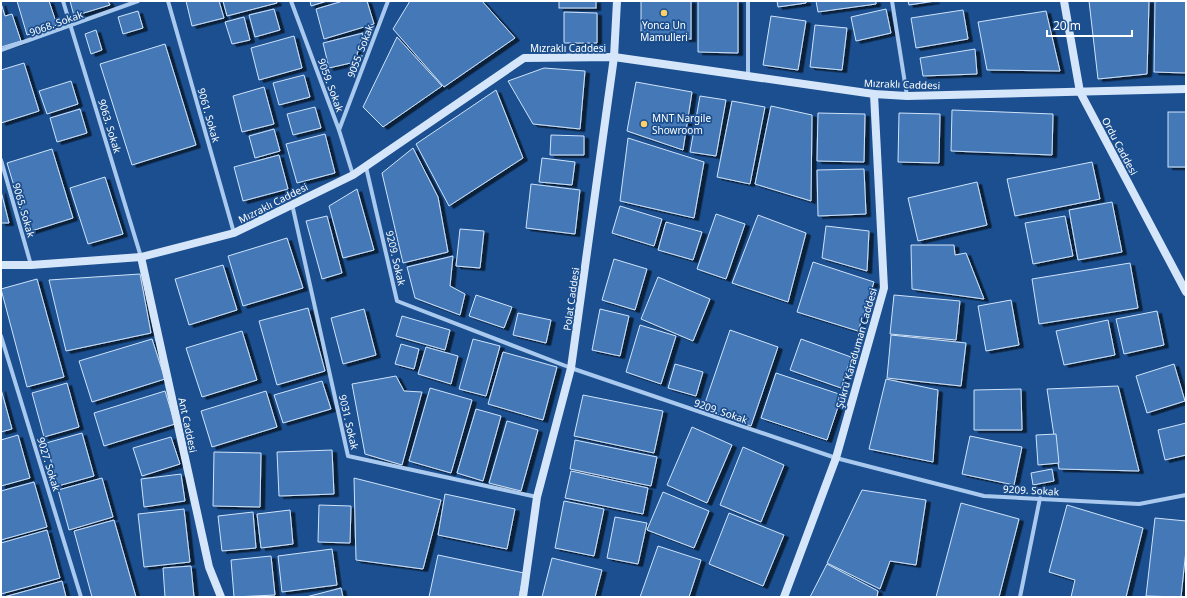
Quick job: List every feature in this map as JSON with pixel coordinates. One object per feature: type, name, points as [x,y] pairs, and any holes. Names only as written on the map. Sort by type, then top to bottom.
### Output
[{"type":"main road","name":"Polat Caddesi","points":[[523,597],[537,497],[571,368],[614,58],[618,1]]},
{"type":"main road","name":"Ordu Caddesi","points":[[1064,1],[1080,92],[1186,292]]},
{"type":"main road","name":"Mızraklı Caddesi","points":[[1,265],[31,265],[141,257],[234,233],[353,175],[524,58],[614,58],[874,94],[907,96],[1186,90]]},
{"type":"main road","name":"Şükrü Karaduman Caddesi","points":[[784,597],[836,458],[884,288],[874,94]]},
{"type":"main road","name":"Ant Caddesi","points":[[141,257],[209,567],[220,597]]},
{"type":"street","name":"9063. Sokak","points":[[63,1],[141,257]]},
{"type":"street","name":"9068. Sokak","points":[[1,50],[138,1]]},
{"type":"street","name":"9061. Sokak","points":[[168,1],[234,233]]},
{"type":"street","name":"9059. Sokak","points":[[291,1],[339,130],[353,175]]},
{"type":"street","name":"9055. Sokak","points":[[339,130],[388,1]]},
{"type":"street","points":[[748,1],[748,77]]},
{"type":"street","points":[[892,1],[907,96]]},
{"type":"street","name":"9065. Sokak","points":[[1,160],[31,265]]},
{"type":"street","name":"9209. Sokak","points":[[366,166],[398,301],[571,368],[836,458],[984,496],[1139,504],[1186,495]]},
{"type":"street","name":"9031. Sokak","points":[[292,204],[348,456],[537,497]]},
{"type":"street","name":"9027. Sokak","points":[[1,336],[82,597]]},
{"type":"street","points":[[1020,597],[1040,498]]},
{"type":"building","points":[[17,1],[49,1],[57,25],[27,35]]},
{"type":"building","points":[[70,1],[108,1],[110,5],[74,16]]},
{"type":"building","points":[[186,1],[219,1],[224,18],[192,26]]},
{"type":"building","points":[[223,1],[276,1],[277,3],[227,16]]},
{"type":"building","points":[[310,1],[327,1],[311,6]]},
{"type":"building","points":[[343,1],[367,1],[374,24],[324,39],[316,9]]},
{"type":"building","points":[[410,1],[482,1],[515,38],[444,87],[393,29]]},
{"type":"building","points":[[559,1],[596,1],[596,8],[559,8]]},
{"type":"building","points":[[641,1],[691,1],[691,39],[641,39]]},
{"type":"building","points":[[698,1],[738,1],[738,53],[698,52]]},
{"type":"building","points":[[777,1],[806,1],[806,3],[778,7]]},
{"type":"building","points":[[816,1],[876,1],[876,4],[818,12]]},
{"type":"building","points":[[908,1],[935,1],[909,5]]},
{"type":"building","points":[[1089,1],[1149,1],[1147,74],[1098,79]]},
{"type":"building","points":[[1155,1],[1186,1],[1186,73],[1154,72]]},
{"type":"building","points":[[1,3],[5,16],[12,14],[21,41],[1,47]]},
{"type":"building","points":[[274,9],[280,30],[255,37],[249,15]]},
{"type":"building","points":[[886,9],[891,33],[856,41],[851,17]]},
{"type":"building","points":[[963,10],[968,39],[916,48],[911,18]]},
{"type":"building","points":[[138,11],[143,28],[123,34],[118,17]]},
{"type":"building","points":[[1046,11],[1060,71],[987,70],[978,22]]},
{"type":"building","points":[[564,12],[597,13],[597,43],[564,43]]},
{"type":"building","points":[[771,16],[806,21],[798,70],[763,65]]},
{"type":"building","points":[[244,17],[250,40],[232,44],[225,22]]},
{"type":"building","points":[[815,25],[847,28],[842,70],[810,67]]},
{"type":"building","points":[[96,30],[102,50],[91,54],[85,34]]},
{"type":"building","points":[[363,33],[355,62],[329,68],[323,43]]},
{"type":"building","points":[[294,36],[302,68],[259,80],[251,48]]},
{"type":"building","points":[[397,37],[442,86],[383,127],[363,107]]},
{"type":"building","points":[[165,44],[196,145],[132,165],[100,64]]},
{"type":"building","points":[[975,49],[977,74],[923,76],[920,58]]},
{"type":"building","points":[[24,63],[39,111],[1,123],[1,70]]},
{"type":"building","points":[[544,68],[585,71],[580,129],[533,124],[508,81]]},
{"type":"building","points":[[304,75],[310,97],[279,105],[273,83]]},
{"type":"building","points":[[71,81],[78,104],[47,114],[39,91]]},
{"type":"building","points":[[636,82],[692,92],[683,150],[627,131]]},
{"type":"building","points":[[264,87],[274,124],[242,132],[233,96]]},
{"type":"building","points":[[496,90],[523,158],[449,206],[416,144]]},
{"type":"building","points":[[700,96],[726,100],[716,156],[690,152]]},
{"type":"building","points":[[732,101],[765,107],[750,184],[717,177]]},
{"type":"building","points":[[771,106],[812,115],[811,201],[755,184]]},
{"type":"building","points":[[315,107],[321,128],[293,135],[287,114]]},
{"type":"building","points":[[80,109],[87,133],[57,142],[50,118]]},
{"type":"building","points":[[952,110],[1053,114],[1052,155],[951,151]]},
{"type":"building","points":[[1168,112],[1186,112],[1186,167],[1168,167]]},
{"type":"building","points":[[818,113],[865,114],[864,162],[817,161]]},
{"type":"building","points":[[899,113],[940,114],[939,163],[898,162]]},
{"type":"building","points":[[274,129],[280,151],[255,158],[249,136]]},
{"type":"building","points":[[325,134],[335,173],[297,183],[286,144]]},
{"type":"building","points":[[551,135],[584,136],[584,155],[550,155]]},
{"type":"building","points":[[628,138],[704,162],[694,218],[620,201]]},
{"type":"building","points":[[413,148],[438,197],[448,252],[403,263],[382,173]]},
{"type":"building","points":[[52,149],[73,218],[28,232],[7,163]]},
{"type":"building","points":[[279,155],[288,189],[243,201],[234,167]]},
{"type":"building","points":[[542,158],[575,162],[572,185],[539,182]]},
{"type":"building","points":[[1092,162],[1100,199],[1015,216],[1007,179]]},
{"type":"building","points":[[864,169],[866,214],[818,216],[817,170]]},
{"type":"building","points":[[105,177],[123,234],[88,244],[70,188]]},
{"type":"building","points":[[977,182],[987,225],[918,241],[908,198]]},
{"type":"building","points":[[531,184],[580,190],[575,234],[526,228]]},
{"type":"building","points":[[357,189],[374,250],[343,258],[329,206]]},
{"type":"building","points":[[1,191],[9,223],[1,223]]},
{"type":"building","points":[[1112,202],[1122,252],[1078,260],[1069,210]]},
{"type":"building","points":[[620,206],[662,219],[654,246],[612,233]]},
{"type":"building","points":[[716,214],[745,224],[726,279],[697,269]]},
{"type":"building","points":[[758,215],[806,233],[788,302],[732,283]]},
{"type":"building","points":[[327,216],[342,273],[322,279],[306,221]]},
{"type":"building","points":[[1065,216],[1073,256],[1033,264],[1025,223]]},
{"type":"building","points":[[666,222],[702,232],[693,260],[658,250]]},
{"type":"building","points":[[826,226],[869,231],[867,271],[822,258]]},
{"type":"building","points":[[460,229],[484,231],[480,268],[456,266]]},
{"type":"building","points":[[287,238],[303,288],[243,306],[228,256]]},
{"type":"building","points":[[911,245],[954,245],[955,255],[966,253],[984,299],[912,289]]},
{"type":"building","points":[[453,256],[450,286],[465,294],[460,315],[415,298],[407,267]]},
{"type":"building","points":[[614,259],[647,269],[635,310],[602,300]]},
{"type":"building","points":[[813,262],[874,282],[858,331],[797,312]]},
{"type":"building","points":[[1130,263],[1138,308],[1039,324],[1032,279]]},
{"type":"building","points":[[223,265],[237,310],[189,325],[175,279]]},
{"type":"building","points":[[140,274],[151,333],[66,351],[49,280]]},
{"type":"building","points":[[658,277],[710,299],[693,341],[641,319]]},
{"type":"building","points":[[37,279],[64,377],[27,387],[1,289]]},
{"type":"building","points":[[476,295],[512,307],[504,328],[469,316]]},
{"type":"building","points":[[894,295],[960,301],[956,340],[890,334]]},
{"type":"building","points":[[1011,300],[1019,345],[986,351],[978,306]]},
{"type":"building","points":[[308,308],[325,371],[277,385],[259,321]]},
{"type":"building","points":[[364,309],[376,355],[343,364],[331,318]]},
{"type":"building","points":[[600,309],[629,316],[620,356],[592,350]]},
{"type":"building","points":[[1157,311],[1164,345],[1124,354],[1116,319]]},
{"type":"building","points":[[518,313],[551,320],[546,343],[513,335]]},
{"type":"building","points":[[402,316],[450,330],[445,350],[396,336]]},
{"type":"building","points":[[1108,320],[1115,355],[1064,365],[1056,331]]},
{"type":"building","points":[[640,325],[676,336],[661,384],[626,372]]},
{"type":"building","points":[[730,330],[778,347],[751,426],[703,409]]},
{"type":"building","points":[[242,331],[257,380],[202,397],[186,348]]},
{"type":"building","points":[[891,335],[966,343],[961,386],[887,378]]},
{"type":"building","points":[[152,339],[165,379],[92,402],[79,361]]},
{"type":"building","points":[[473,339],[500,346],[486,396],[459,389]]},
{"type":"building","points":[[801,339],[851,357],[841,388],[790,370]]},
{"type":"building","points":[[401,344],[419,349],[414,369],[395,364]]},
{"type":"building","points":[[426,347],[458,356],[451,384],[418,374]]},
{"type":"building","points":[[503,352],[557,367],[543,420],[488,404]]},
{"type":"building","points":[[675,364],[703,372],[696,396],[668,388]]},
{"type":"building","points":[[1174,364],[1185,401],[1147,413],[1136,376]]},
{"type":"building","points":[[776,373],[842,395],[827,440],[761,418]]},
{"type":"building","points":[[396,376],[404,391],[422,392],[402,465],[365,454],[352,384]]},
{"type":"building","points":[[886,379],[938,390],[933,462],[869,449]]},
{"type":"building","points":[[322,381],[331,409],[283,423],[274,395]]},
{"type":"building","points":[[67,383],[79,427],[44,437],[32,393]]},
{"type":"building","points":[[1118,386],[1139,471],[1059,469],[1047,389]]},
{"type":"building","points":[[430,388],[472,400],[451,473],[409,461]]},
{"type":"building","points":[[1,389],[12,429],[1,432]]},
{"type":"building","points":[[1021,389],[1022,430],[974,430],[974,390]]},
{"type":"building","points":[[165,391],[175,424],[104,446],[94,413]]},
{"type":"building","points":[[266,391],[277,427],[212,447],[201,411]]},
{"type":"building","points":[[583,395],[663,411],[654,453],[574,436]]},
{"type":"building","points":[[476,409],[501,416],[483,481],[457,473]]},
{"type":"building","points":[[507,421],[538,430],[521,491],[489,483]]},
{"type":"building","points":[[1186,423],[1186,455],[1165,460],[1158,430]]},
{"type":"building","points":[[692,427],[732,445],[707,503],[667,485]]},
{"type":"building","points":[[82,433],[94,476],[58,486],[46,443]]},
{"type":"building","points":[[1056,434],[1059,463],[1038,465],[1036,435]]},
{"type":"building","points":[[18,435],[30,478],[1,486],[1,440]]},
{"type":"building","points":[[970,436],[1022,447],[1014,485],[962,474]]},
{"type":"building","points":[[171,437],[180,464],[142,476],[133,448]]},
{"type":"building","points":[[575,440],[657,457],[651,486],[570,469]]},
{"type":"building","points":[[743,447],[784,465],[761,522],[720,505]]},
{"type":"building","points":[[332,450],[334,494],[279,496],[277,452]]},
{"type":"building","points":[[214,452],[261,453],[260,507],[213,506]]},
{"type":"building","points":[[1052,469],[1054,481],[1033,485],[1031,473]]},
{"type":"building","points":[[571,471],[648,488],[643,514],[565,498]]},
{"type":"building","points":[[181,474],[185,501],[144,507],[141,479]]},
{"type":"building","points":[[102,478],[113,517],[69,530],[58,490]]},
{"type":"building","points":[[354,478],[441,500],[423,569],[356,560]]},
{"type":"building","points":[[34,482],[47,527],[1,540],[1,491]]},
{"type":"building","points":[[862,490],[926,500],[916,565],[890,561],[880,589],[827,563]]},
{"type":"building","points":[[663,492],[709,511],[694,548],[647,530]]},
{"type":"building","points":[[445,494],[515,509],[507,549],[438,535]]},
{"type":"building","points":[[564,501],[604,509],[594,556],[555,548]]},
{"type":"building","points":[[961,503],[1019,519],[999,597],[936,597]]},
{"type":"building","points":[[319,505],[351,506],[350,543],[318,542]]},
{"type":"building","points":[[1067,505],[1143,528],[1126,597],[1071,597],[1075,580],[1049,572]]},
{"type":"building","points":[[184,509],[190,562],[144,567],[138,514]]},
{"type":"building","points":[[290,510],[293,544],[261,548],[257,514]]},
{"type":"building","points":[[253,512],[256,548],[222,551],[218,516]]},
{"type":"building","points":[[729,513],[784,535],[763,586],[709,564]]},
{"type":"building","points":[[615,517],[647,523],[638,564],[607,558]]},
{"type":"building","points":[[1155,518],[1186,521],[1186,550],[1181,597],[1146,596]]},
{"type":"building","points":[[114,520],[136,597],[92,597],[74,531]]},
{"type":"building","points":[[47,530],[60,578],[1,594],[1,543]]},
{"type":"building","points":[[658,546],[701,560],[689,597],[640,597]]},
{"type":"building","points":[[332,549],[337,585],[282,592],[278,556]]},
{"type":"building","points":[[438,555],[524,573],[519,597],[429,597]]},
{"type":"building","points":[[271,556],[275,595],[234,597],[231,560]]},
{"type":"building","points":[[552,558],[602,570],[595,597],[542,597]]},
{"type":"building","points":[[827,564],[878,591],[877,597],[810,597]]},
{"type":"building","points":[[191,566],[194,597],[165,597],[163,568]]},
{"type":"building","points":[[62,581],[66,597],[4,597]]},
{"type":"building","points":[[341,588],[343,597],[306,597]]},
{"type":"place","name":"Yonca Un Mamulleri","points":[[664,13]]},
{"type":"place","name":"MNT Nargile Showroom","points":[[644,124]]}]
